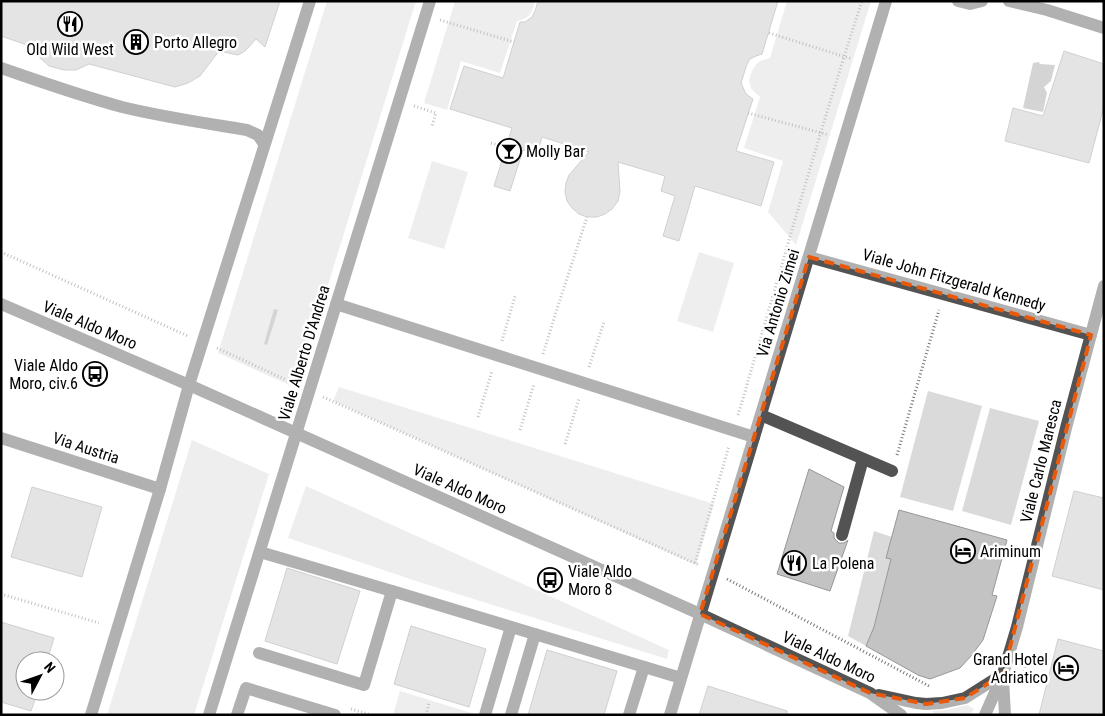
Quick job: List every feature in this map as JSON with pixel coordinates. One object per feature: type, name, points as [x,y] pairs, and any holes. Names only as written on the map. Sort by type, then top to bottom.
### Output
[{"type":"street","points":[[91,715],[160,489],[189,385],[310,1]]},
{"type":"street","name":"Viale Alberto D'Andrea","points":[[210,715],[430,1]]},
{"type":"street","name":"Via Antonio Zimei","points":[[670,715],[886,1]]},
{"type":"street","points":[[958,1],[970,4],[982,1]]},
{"type":"street","points":[[1009,1],[1048,6]]},
{"type":"street","points":[[1032,1],[1104,28]]},
{"type":"street","points":[[1,68],[122,106],[173,118],[247,130],[258,135],[264,144]]},
{"type":"street","name":"Viale John Fitzgerald Kennedy","points":[[809,257],[1091,335]]},
{"type":"street","name":"Viale Carlo Maresca","points":[[985,715],[1003,674],[1017,627],[1068,420],[1104,286]]},
{"type":"street","name":"Viale Aldo Moro","points":[[1,304],[189,385],[700,614],[870,693],[901,715]]},
{"type":"street","points":[[336,304],[754,437]]},
{"type":"street","points":[[760,415],[892,471]]},
{"type":"street","name":"Via Austria","points":[[1,438],[160,489]]},
{"type":"street","points":[[842,535],[867,461]]},
{"type":"street","points":[[260,552],[681,678]]},
{"type":"street","points":[[259,653],[364,685],[392,591]]},
{"type":"street","points":[[485,715],[511,627]]},
{"type":"street","points":[[511,715],[535,634]]},
{"type":"street","points":[[630,715],[644,667]]},
{"type":"street","points":[[870,693],[916,703],[942,703],[965,698],[1003,674]]},
{"type":"street","name":"Viale Carlo Maresca","points":[[1003,674],[1005,715]]},
{"type":"street","points":[[237,715],[246,688],[336,715]]},
{"type":"path","name":"Via Antonio Zimei","points":[[736,424],[821,133],[862,1]]},
{"type":"path","points":[[425,15],[514,42]]},
{"type":"path","points":[[769,33],[867,64]]},
{"type":"path","points":[[413,105],[436,114],[432,126]]},
{"type":"path","points":[[748,113],[844,140]]},
{"type":"path","points":[[491,143],[506,147]]},
{"type":"path","points":[[520,430],[587,217]]},
{"type":"path","points":[[1,252],[187,335]]},
{"type":"path","points":[[892,471],[946,295]]},
{"type":"path","points":[[222,351],[292,383]]},
{"type":"path","points":[[320,396],[695,563],[731,437]]},
{"type":"path","points":[[735,584],[924,684]]},
{"type":"path","points":[[1,594],[99,623]]},
{"type":"path","points":[[1022,689],[1025,663]]},
{"type":"path","points":[[426,715],[429,704]]},
{"type":"highlighted area","points":[[809,257],[1091,335],[1003,674],[965,698],[926,704],[870,693],[700,614]]},
{"type":"shaded area","points":[[327,1],[416,1],[296,388],[218,353]]},
{"type":"shaded area","points":[[455,1],[535,1],[530,15],[517,21],[500,73],[461,61],[447,110],[424,103]]},
{"type":"shaded area","points":[[787,1],[871,1],[796,245],[768,212],[783,161],[744,148],[760,97],[751,88],[750,78],[757,64],[762,60],[770,58]]},
{"type":"shaded area","points":[[1039,62],[1040,64],[1055,65],[1051,81],[1044,87],[1047,93],[1043,112],[1023,108],[1033,63]]},
{"type":"shaded area","points":[[432,161],[468,172],[444,249],[408,238]]},
{"type":"shaded area","points":[[699,252],[734,263],[713,332],[677,321]]},
{"type":"shaded area","points":[[274,309],[278,310],[267,345],[264,344]]},
{"type":"shaded area","points":[[339,387],[714,504],[696,565],[333,401]]},
{"type":"shaded area","points":[[928,391],[982,406],[953,511],[900,497]]},
{"type":"shaded area","points":[[990,408],[1039,421],[1011,525],[962,511]]},
{"type":"shaded area","points":[[192,440],[269,474],[194,715],[107,715]]},
{"type":"shaded area","points":[[306,486],[669,650],[667,659],[425,584],[288,538]]},
{"type":"shaded area","points":[[874,531],[892,537],[886,557],[891,559],[874,627],[883,634],[897,639],[886,657],[848,636]]},
{"type":"shaded area","points":[[400,691],[475,714],[393,715]]},
{"type":"shaded area","points":[[967,705],[974,709],[970,715],[937,715],[931,711],[946,710]]},
{"type":"building","name":"Porto Allegro","points":[[1,1],[280,1],[265,47],[256,39],[245,51],[238,55],[219,51],[200,76],[188,83],[175,87],[89,64],[76,70],[64,70],[49,66],[30,46],[1,36]]},
{"type":"building","points":[[538,1],[778,1],[762,54],[750,59],[741,83],[746,94],[753,99],[736,151],[774,162],[761,206],[695,186],[679,241],[663,236],[675,196],[661,191],[665,176],[618,162],[620,192],[618,201],[605,214],[597,217],[587,217],[579,214],[572,208],[567,201],[565,192],[569,175],[589,152],[542,137],[537,154],[523,150],[510,191],[494,186],[512,128],[450,109],[464,66],[503,78],[520,22],[525,22],[532,17]]},
{"type":"building","points":[[1064,51],[1104,64],[1104,106],[1089,163],[1005,141],[1013,108],[1043,116]]},
{"type":"building","points":[[809,469],[844,487],[831,531],[839,543],[844,543],[848,540],[830,591],[777,574]]},
{"type":"building","points":[[32,487],[102,507],[82,577],[11,557]]},
{"type":"building","points":[[1074,491],[1104,498],[1104,590],[1052,576]]},
{"type":"building","points":[[899,510],[1007,540],[992,595],[997,596],[983,640],[960,668],[930,679],[918,675],[866,646],[874,627],[891,559],[886,558]]},
{"type":"building","points":[[287,568],[360,591],[337,664],[265,641]]},
{"type":"building","points":[[1,622],[54,638],[50,651],[15,651],[15,701],[34,701],[31,711],[1,702]]},
{"type":"building","points":[[411,626],[486,649],[469,707],[394,684]]},
{"type":"building","points":[[1058,639],[1104,651],[1104,715],[1039,715]]},
{"type":"building","points":[[547,650],[617,671],[604,715],[528,715]]},
{"type":"building","points":[[708,686],[787,711],[787,715],[699,715]]},
{"type":"place","name":"Old Wild West","points":[[70,24]]},
{"type":"place","name":"Porto Allegro","points":[[136,42]]},
{"type":"place","name":"Molly Bar","points":[[509,151]]},
{"type":"place","name":"Viale Aldo Moro, civ.6","points":[[95,374]]},
{"type":"place","name":"Ariminum","points":[[963,551]]},
{"type":"place","name":"La Polena","points":[[794,563]]},
{"type":"place","name":"Viale Aldo Moro 8","points":[[550,580]]},
{"type":"place","name":"Grand Hotel Adriatico","points":[[1066,668]]}]
